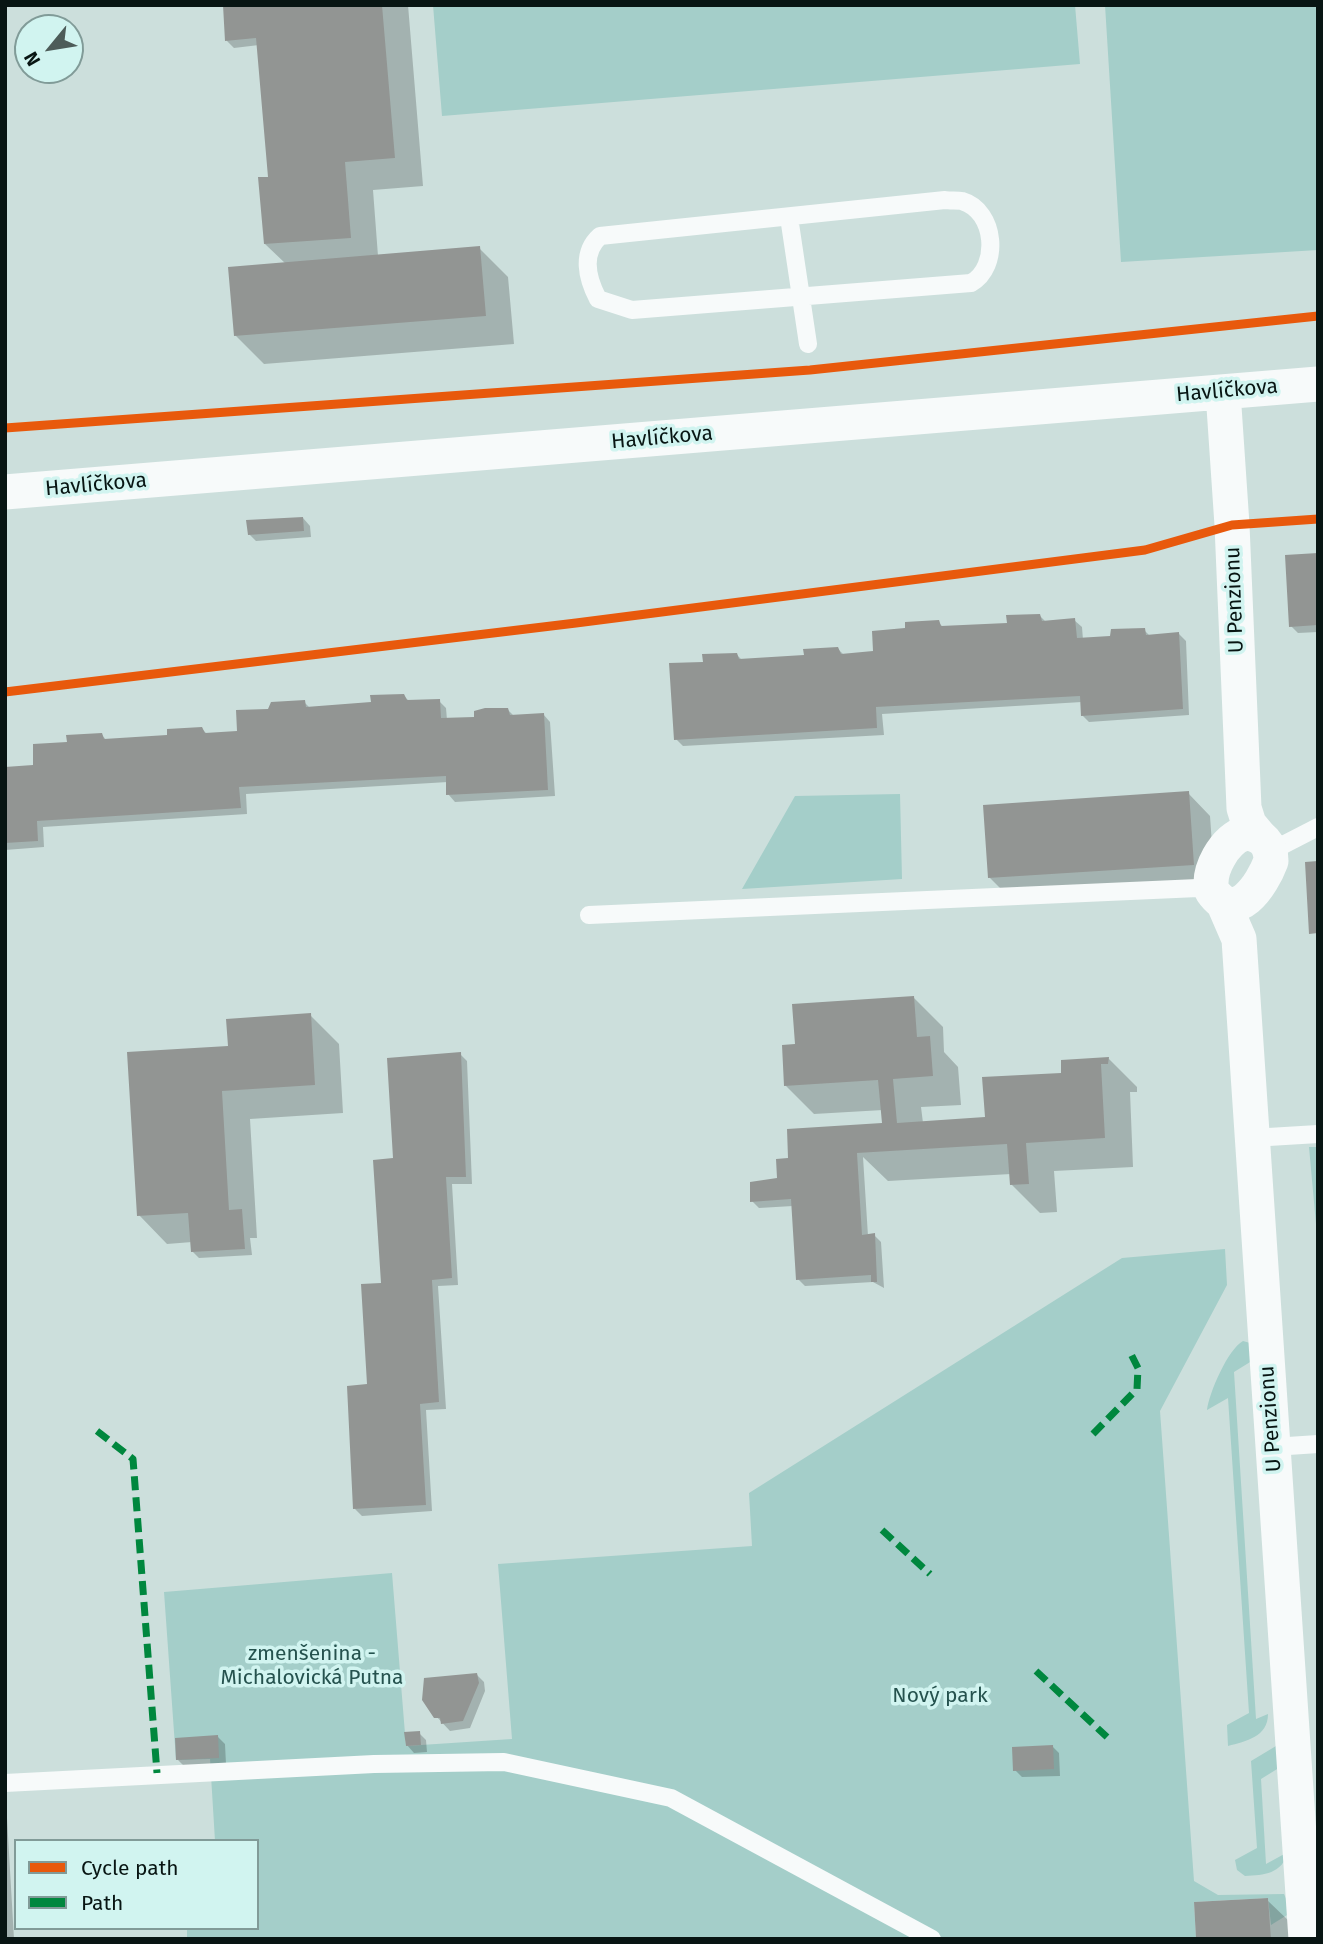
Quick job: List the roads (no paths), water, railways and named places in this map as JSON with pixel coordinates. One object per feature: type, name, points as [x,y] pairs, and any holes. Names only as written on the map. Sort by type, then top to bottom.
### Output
[{"type":"street","name":"Havlíčkova","points":[[5,492],[1318,384]]},
{"type":"street","name":"U Penzionu","points":[[1220,900],[1240,904],[1254,893],[1271,861],[1250,831],[1223,391]]},
{"type":"street","points":[[1220,900],[1211,877],[1250,831]]},
{"type":"street","name":"U Penzionu","points":[[1220,900],[1239,939],[1273,1447],[1300,1751],[1306,1939]]},
{"type":"lane","points":[[945,200],[963,201],[977,211],[986,225],[991,249],[988,267],[981,278],[971,283],[632,310],[598,299],[589,282],[587,261],[592,243],[600,236],[789,217],[945,200]]},
{"type":"lane","points":[[789,217],[808,344]]},
{"type":"lane","points":[[1250,831],[1283,845],[1318,827]]},
{"type":"lane","points":[[589,915],[1198,888],[1220,900]]},
{"type":"lane","points":[[1252,1138],[1318,1134]]},
{"type":"lane","points":[[1273,1447],[1318,1444]]},
{"type":"lane","points":[[5,1783],[374,1764],[504,1762],[671,1798],[932,1939]]},
{"type":"park label","name":"zmenšenina - Michalovická Putna","points":[[312,1666]]},
{"type":"park label","name":"Nový park","points":[[940,1696]]}]
